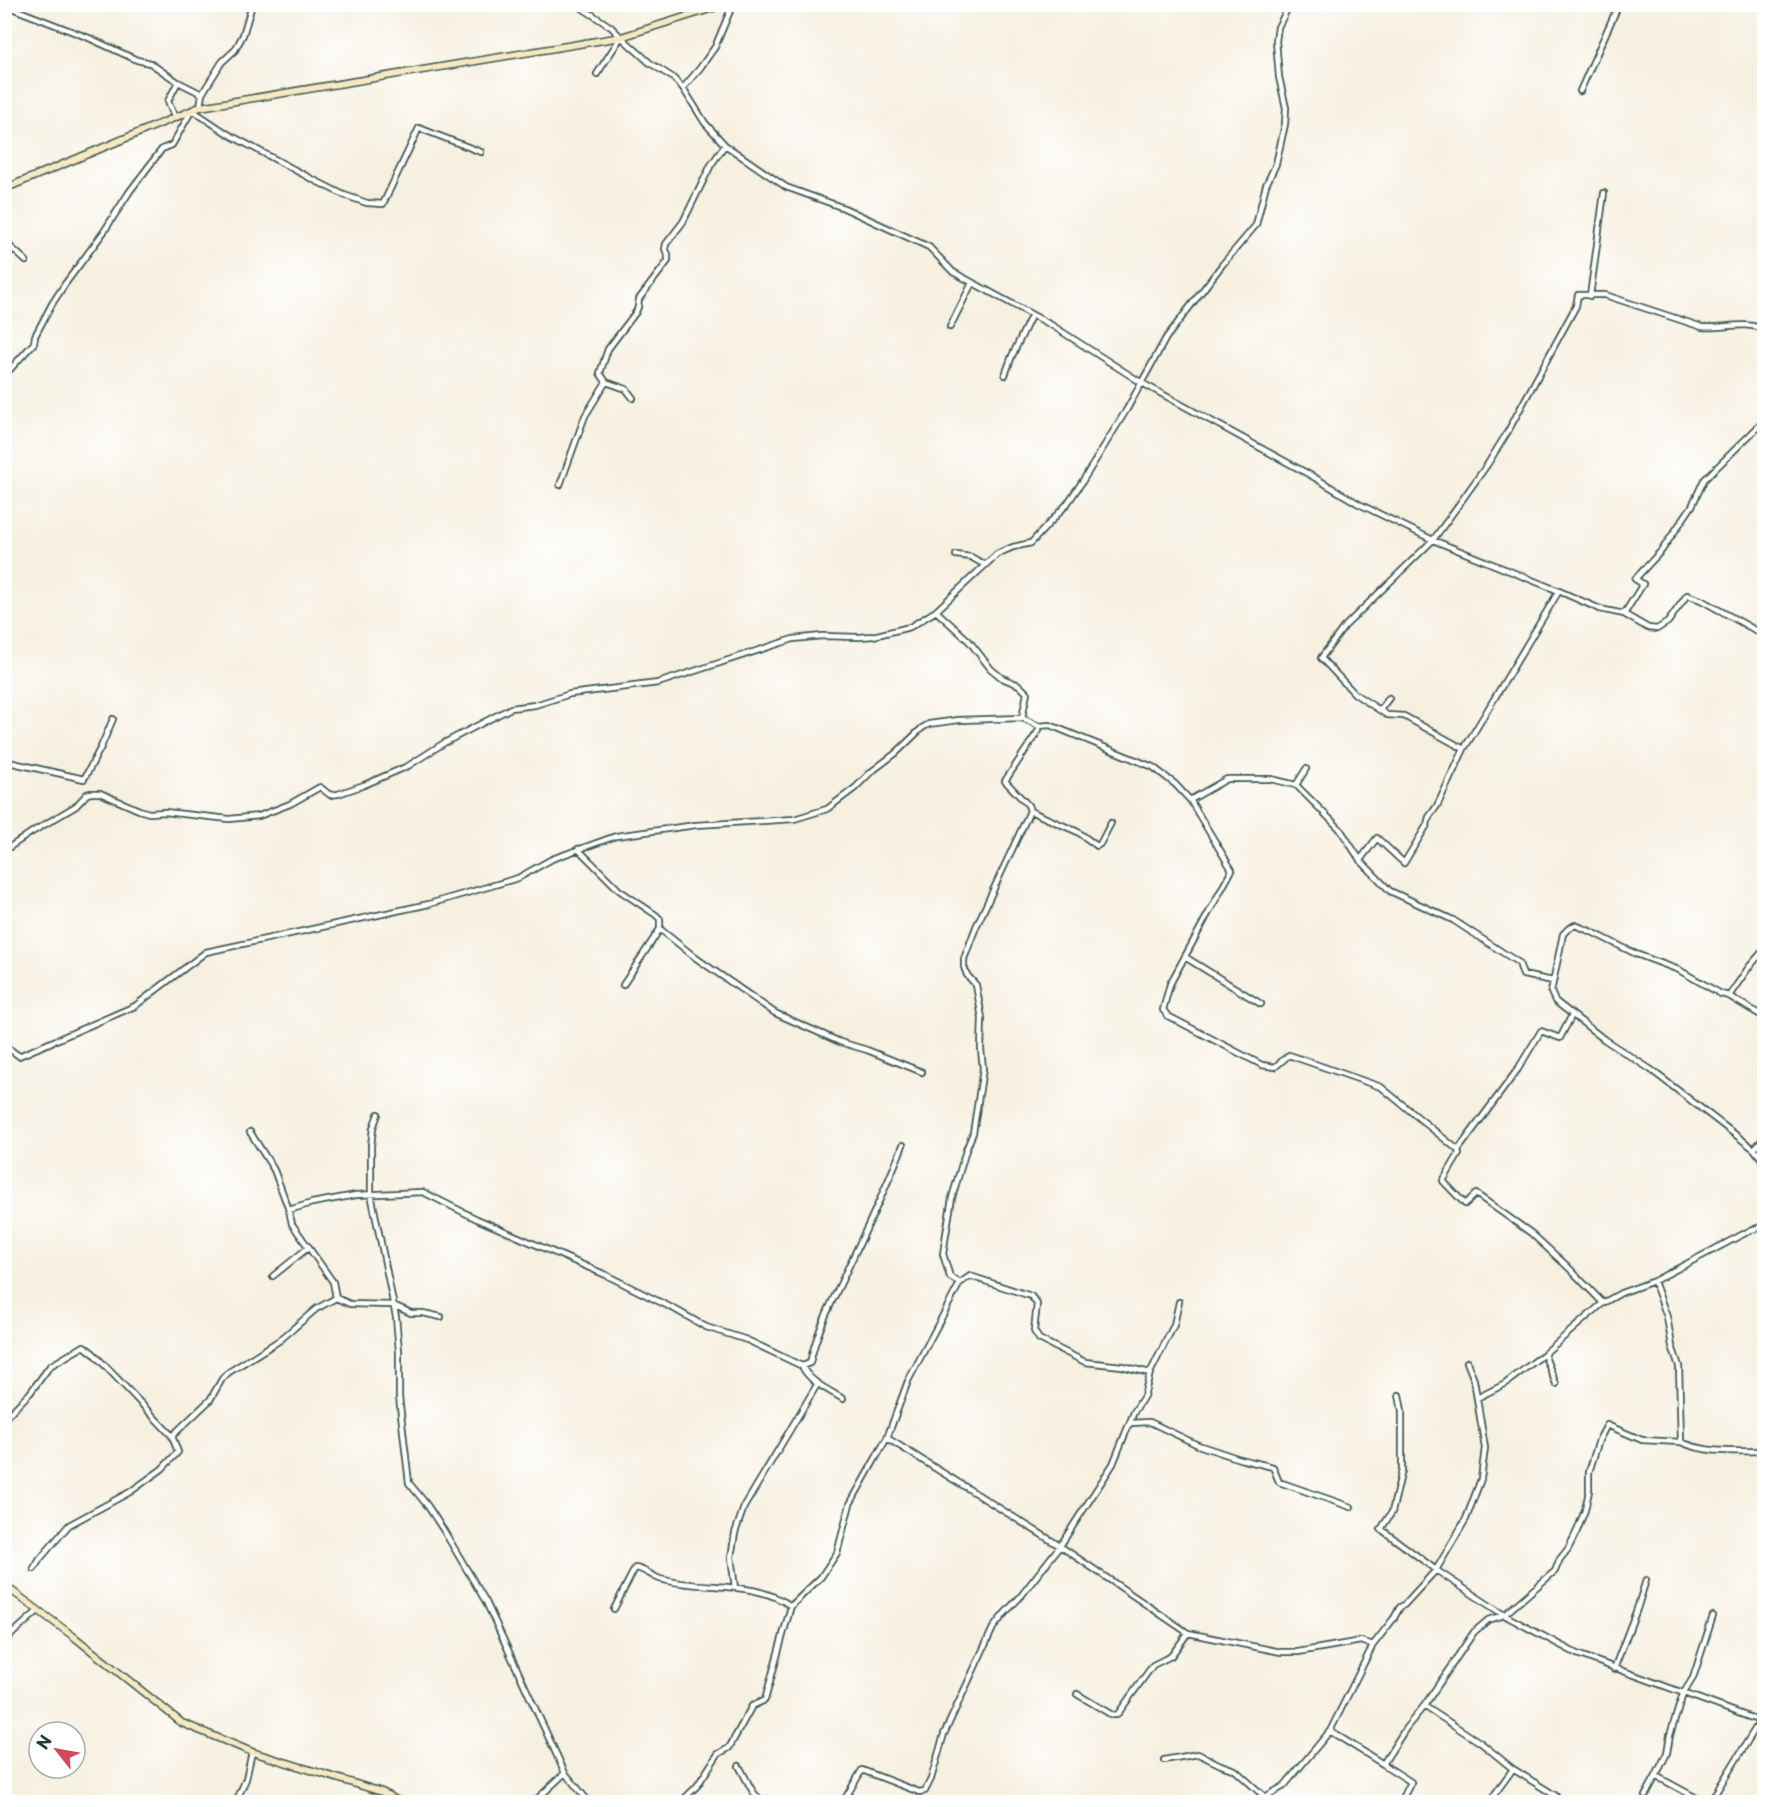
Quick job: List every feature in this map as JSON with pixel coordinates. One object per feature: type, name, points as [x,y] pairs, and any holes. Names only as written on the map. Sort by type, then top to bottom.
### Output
[{"type":"street","points":[[200,107],[202,93],[222,62],[235,50],[243,35],[251,8],[250,4]]},
{"type":"street","points":[[576,4],[612,27],[650,63],[672,77],[724,145],[786,187],[844,208],[929,247],[953,272],[1053,326],[1142,383],[1359,504],[1433,540],[1600,609],[1624,614],[1648,628],[1657,629],[1668,622],[1687,596],[1701,600],[1764,635]]},
{"type":"street","points":[[4,189],[200,107],[621,38],[726,4]]},
{"type":"street","points":[[682,88],[700,68],[714,47],[733,4]]},
{"type":"street","points":[[4,851],[76,806],[87,794],[100,793],[149,813],[165,812],[229,819],[259,816],[290,804],[320,787],[330,795],[364,785],[408,766],[444,743],[512,708],[535,705],[570,694],[658,683],[793,639],[822,636],[859,638],[873,636],[910,627],[936,611],[997,554],[1012,547],[1030,543],[1066,504],[1121,418],[1166,338],[1256,225],[1266,185],[1276,164],[1285,124],[1286,108],[1279,77],[1276,41],[1278,27],[1290,4]]},
{"type":"street","points":[[1580,91],[1619,4]]},
{"type":"street","points":[[4,5],[89,38],[137,60],[150,63],[202,93]]},
{"type":"street","points":[[597,74],[621,38]]},
{"type":"street","points":[[175,118],[168,101],[178,81]]},
{"type":"street","points":[[192,110],[228,134],[310,178],[344,195],[367,203],[383,204],[419,128],[481,152]]},
{"type":"street","points":[[4,376],[34,343],[61,290],[162,148],[172,145],[192,110]]},
{"type":"street","points":[[633,398],[626,389],[606,381],[600,373],[609,349],[636,312],[639,299],[668,261],[666,244],[683,222],[711,165],[724,145]]},
{"type":"street","points":[[1590,296],[1604,193]]},
{"type":"street","points":[[4,241],[26,261]]},
{"type":"street","points":[[950,327],[972,283]]},
{"type":"street","points":[[1464,749],[1404,716],[1387,715],[1355,694],[1321,658],[1344,627],[1433,540],[1487,465],[1507,433],[1576,306],[1578,295],[1605,294],[1702,327],[1718,328],[1742,324],[1764,330]]},
{"type":"street","points":[[1005,375],[1031,316]]},
{"type":"street","points":[[560,485],[585,416],[606,381]]},
{"type":"street","points":[[1624,614],[1643,584],[1635,579],[1662,550],[1692,506],[1704,480],[1764,421]]},
{"type":"street","points":[[956,555],[971,557],[985,565]]},
{"type":"street","points":[[1360,860],[1377,838],[1404,863],[1437,806],[1464,749],[1559,591]]},
{"type":"street","points":[[936,611],[969,640],[991,669],[1002,678],[1019,685],[1027,693],[1022,718]]},
{"type":"street","points":[[1380,710],[1389,698]]},
{"type":"street","points":[[4,1045],[19,1056],[135,1006],[206,952],[429,904],[518,878],[552,859],[616,836],[696,825],[794,819],[827,810],[929,724],[959,720],[1022,718],[1039,726],[1050,725],[1153,767],[1175,784],[1190,800],[1232,870],[1170,984],[1163,1010],[1168,1016],[1262,1065],[1275,1067],[1289,1055],[1381,1087],[1458,1150]]},
{"type":"street","points":[[4,761],[84,779],[113,719]]},
{"type":"street","points":[[960,1283],[950,1277],[943,1254],[952,1198],[975,1124],[983,1069],[982,1018],[976,985],[967,975],[964,959],[976,927],[1030,811],[1028,805],[1005,781],[1039,730],[1039,726]]},
{"type":"street","points":[[1296,785],[1306,769]]},
{"type":"street","points":[[1190,800],[1227,779],[1271,779],[1296,785],[1340,829],[1360,860],[1390,891],[1453,920],[1519,963],[1523,975],[1553,981]]},
{"type":"street","points":[[1030,811],[1078,832],[1097,846],[1111,823]]},
{"type":"street","points":[[578,849],[619,890],[660,919],[660,929],[623,985]]},
{"type":"street","points":[[1764,1017],[1679,970],[1636,954],[1592,932],[1575,926],[1563,934],[1551,992],[1555,1001],[1605,1040],[1650,1069],[1754,1149],[1764,1162]]},
{"type":"street","points":[[660,929],[696,958],[775,1013],[840,1042],[922,1072]]},
{"type":"street","points":[[1729,996],[1749,967],[1764,951]]},
{"type":"street","points":[[1185,957],[1261,1004]]},
{"type":"street","points":[[1572,1015],[1560,1038],[1541,1031],[1518,1069],[1458,1150],[1459,1154],[1443,1181],[1466,1203],[1476,1194],[1531,1233],[1603,1303]]},
{"type":"street","points":[[378,1114],[373,1128],[371,1146],[371,1194],[396,1317],[399,1397],[409,1484],[427,1505],[486,1602],[565,1773],[589,1803]]},
{"type":"street","points":[[250,1132],[274,1170],[292,1224],[333,1282],[336,1298]]},
{"type":"street","points":[[1754,1149],[1764,1138]]},
{"type":"street","points":[[802,1366],[810,1363],[813,1346],[828,1308],[882,1197],[903,1145]]},
{"type":"street","points":[[289,1210],[312,1203],[371,1194],[423,1192],[477,1219],[606,1275],[676,1310],[706,1328],[747,1340],[802,1366],[805,1373],[843,1399]]},
{"type":"street","points":[[1477,1398],[1505,1384],[1603,1303],[1621,1293],[1654,1281],[1750,1230],[1764,1226]]},
{"type":"street","points":[[273,1276],[309,1247]]},
{"type":"street","points":[[681,1803],[697,1786],[718,1754],[729,1748],[752,1706],[765,1700],[791,1605],[821,1577],[837,1553],[850,1504],[887,1438],[909,1381],[960,1283],[970,1276],[1031,1296],[1037,1304],[1034,1331],[1039,1339],[1085,1362],[1122,1366],[1150,1373]]},
{"type":"street","points":[[1654,1281],[1667,1317],[1672,1346],[1679,1366],[1681,1442]]},
{"type":"street","points":[[336,1298],[350,1304],[393,1305],[411,1313],[441,1317]]},
{"type":"street","points":[[172,1436],[210,1400],[222,1379],[230,1372],[280,1340],[316,1309],[336,1298]]},
{"type":"street","points":[[843,1803],[862,1770],[919,1792],[925,1791],[931,1779],[944,1734],[993,1628],[1060,1546],[1113,1464],[1134,1412],[1144,1396],[1150,1373],[1174,1324],[1179,1302]]},
{"type":"street","points":[[4,1419],[30,1393],[50,1366],[84,1346],[172,1436],[178,1452],[162,1468],[130,1492],[69,1525],[39,1559],[34,1569]]},
{"type":"street","points":[[1544,1354],[1556,1384]]},
{"type":"street","points":[[1260,1803],[1264,1797],[1284,1786],[1330,1731],[1373,1646],[1400,1607],[1436,1570],[1466,1519],[1481,1479],[1485,1448],[1474,1380],[1467,1362]]},
{"type":"street","points":[[735,1588],[731,1557],[735,1533],[744,1507],[818,1383]]},
{"type":"street","points":[[1399,1395],[1402,1411],[1402,1470],[1392,1512],[1381,1530],[1504,1615],[1577,1654],[1683,1694],[1762,1720],[1710,1803]]},
{"type":"street","points":[[1131,1423],[1150,1422],[1198,1445],[1274,1467],[1278,1482],[1351,1507]]},
{"type":"street","points":[[1383,1764],[1474,1632],[1488,1620],[1504,1615],[1555,1571],[1560,1559],[1568,1550],[1585,1510],[1590,1491],[1589,1472],[1599,1440],[1607,1425],[1642,1440],[1681,1442],[1692,1447],[1713,1451],[1764,1451]]},
{"type":"street","points":[[887,1438],[1060,1546],[1188,1633],[1281,1652],[1298,1652],[1361,1641],[1373,1646]]},
{"type":"street","points":[[614,1610],[635,1568],[658,1579],[692,1585],[735,1588],[781,1598],[791,1605]]},
{"type":"street","points":[[1614,1669],[1646,1580]]},
{"type":"street","points":[[4,1585],[73,1636],[182,1723],[252,1752],[382,1792],[400,1803]]},
{"type":"street","points":[[1764,1608],[1764,1625]]},
{"type":"street","points":[[4,1641],[38,1611]]},
{"type":"street","points":[[1645,1796],[1667,1753],[1670,1735],[1683,1694],[1693,1678],[1713,1616]]},
{"type":"street","points":[[1077,1694],[1112,1715],[1117,1715],[1153,1665],[1171,1656],[1188,1633]]},
{"type":"street","points":[[1424,1706],[1481,1743],[1513,1769],[1556,1796],[1555,1803]]},
{"type":"street","points":[[1330,1731],[1411,1782],[1401,1803]]},
{"type":"street","points":[[236,1803],[246,1779],[252,1752]]},
{"type":"street","points":[[1164,1760],[1198,1754],[1235,1770],[1264,1797]]},
{"type":"street","points":[[739,1766],[753,1792],[762,1803]]},
{"type":"street","points":[[1488,1803],[1513,1769]]},
{"type":"street","points":[[534,1803],[565,1773]]},
{"type":"street","points":[[1656,1776],[1704,1803]]}]
